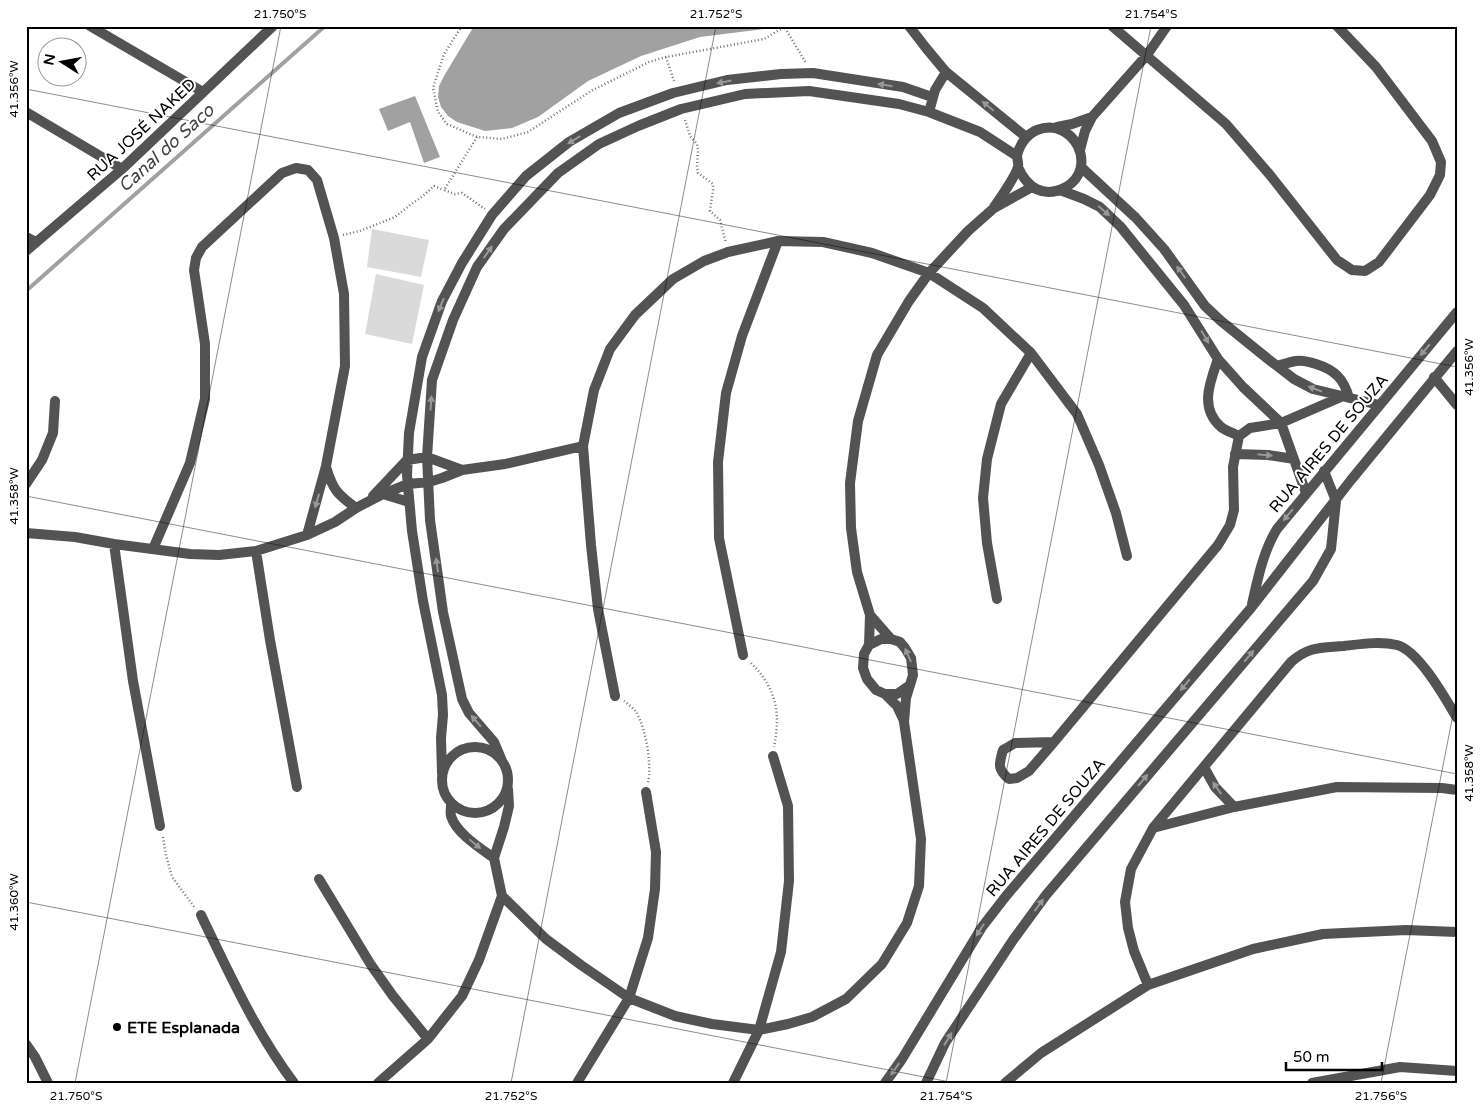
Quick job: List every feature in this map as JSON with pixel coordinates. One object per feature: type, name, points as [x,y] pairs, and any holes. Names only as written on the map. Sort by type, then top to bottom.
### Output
[{"type":"street","points":[[90,26],[203,92]]},
{"type":"street","name":"RUA JOSÉ NAKED","points":[[26,251],[31,240],[122,168],[273,26]]},
{"type":"street","points":[[909,26],[946,72],[1026,137]]},
{"type":"street","points":[[1112,26],[1226,124],[1270,175],[1337,260],[1352,270],[1365,271],[1379,262],[1430,195],[1440,175],[1441,162],[1432,142],[1376,67],[1337,26]]},
{"type":"street","points":[[1080,150],[1092,117],[1147,55],[1167,26]]},
{"type":"street","points":[[929,112],[932,97],[946,72]]},
{"type":"street","points":[[508,782],[506,792],[500,802],[492,809],[482,813],[471,814],[460,811],[451,805],[442,790],[442,695],[423,601],[412,531],[407,460],[410,425],[422,357],[442,301],[462,263],[492,214],[526,176],[570,142],[619,113],[678,92],[727,80],[781,74],[813,74],[903,87],[932,97]]},
{"type":"street","points":[[378,1083],[428,1039],[462,996],[479,960],[502,896],[494,858],[509,806],[507,771],[494,742],[469,712],[462,700],[443,612],[430,520],[427,457],[432,380],[453,320],[477,267],[504,229],[558,172],[599,144],[682,109],[744,94],[809,90],[899,104],[929,112],[980,132],[1017,156]]},
{"type":"street","points":[[26,112],[122,168]]},
{"type":"street","points":[[1055,128],[1066,132],[1075,140],[1082,158],[1081,167],[1077,177],[1070,185],[1051,192],[1041,191],[1032,187],[1023,179],[1018,167],[1017,156],[1020,146],[1026,137],[1034,131],[1072,124],[1092,117]]},
{"type":"street","points":[[994,208],[1018,167]]},
{"type":"street","points":[[1081,167],[1136,218],[1164,249],[1204,306],[1277,366],[1294,379],[1313,389],[1379,405]]},
{"type":"street","points":[[153,549],[190,463],[204,399],[205,344],[194,270],[196,258],[202,248],[282,173],[296,168],[308,170],[317,180],[334,238],[344,294],[345,366],[326,466],[307,535]]},
{"type":"street","points":[[904,722],[897,706],[885,694],[876,690],[867,679],[864,668],[864,654],[869,645],[870,615],[857,572],[851,528],[850,483],[858,421],[877,355],[909,301],[929,273],[968,231],[994,208],[1032,187]]},
{"type":"street","points":[[1060,190],[1100,207],[1120,226],[1184,305],[1218,359],[1243,387],[1280,423],[1306,493]]},
{"type":"street","points":[[743,655],[719,538],[718,462],[726,393],[742,336],[778,242]]},
{"type":"street","points":[[615,696],[598,609],[583,446],[594,390],[610,349],[635,315],[673,280],[704,261],[728,252],[778,242],[824,242],[872,253],[929,273],[983,308],[1031,353],[1077,414],[1099,465],[1116,513],[1127,556]]},
{"type":"street","name":"RUA AIRES DE SOUZA","points":[[1251,608],[1269,541],[1277,529],[1457,312]]},
{"type":"street","name":"RUA AIRES DE SOUZA","points":[[885,1083],[902,1059],[982,927],[1006,896],[1251,608],[1434,377],[1457,351]]},
{"type":"street","points":[[997,599],[987,543],[983,498],[987,459],[1001,404],[1031,353]]},
{"type":"street","points":[[1218,359],[1207,394],[1208,409],[1218,424],[1239,436]]},
{"type":"street","points":[[1277,366],[1298,361],[1326,367],[1338,375],[1346,386],[1345,398]]},
{"type":"street","points":[[1434,377],[1457,405]]},
{"type":"street","points":[[1054,742],[1015,743],[1003,750],[999,763],[1002,772],[1009,779],[1018,778],[1029,771],[1054,742],[1218,545],[1230,525],[1234,510],[1233,467],[1239,436],[1250,428],[1280,423],[1345,398]]},
{"type":"street","points":[[26,484],[42,460],[53,434],[55,401]]},
{"type":"street","points":[[26,533],[75,537],[190,554],[219,555],[256,551],[307,535],[335,522],[367,502],[408,484],[429,482],[462,470],[514,462],[583,446]]},
{"type":"street","points":[[1236,454],[1268,455],[1294,459]]},
{"type":"street","points":[[367,502],[407,460],[427,457],[462,470]]},
{"type":"street","points":[[326,466],[331,483],[337,492],[356,508]]},
{"type":"street","points":[[926,1083],[945,1043],[1013,940],[1046,895],[1313,581],[1331,549],[1336,501],[1324,471]]},
{"type":"street","points":[[383,494],[409,502]]},
{"type":"street","points":[[114,544],[133,681],[160,826]]},
{"type":"street","points":[[256,551],[297,787]]},
{"type":"street","points":[[870,615],[891,639]]},
{"type":"street","points":[[502,896],[546,939],[581,965],[629,998],[675,1016],[712,1024],[759,1030],[788,1024],[812,1016],[846,999],[882,964],[907,923],[919,886],[922,839],[904,722],[906,698],[913,675],[911,658],[900,642],[891,639],[881,640],[869,645]]},
{"type":"street","points":[[1148,985],[1134,951],[1128,928],[1126,902],[1131,869],[1153,828],[1291,662],[1301,653],[1310,649],[1372,642],[1398,646],[1410,652],[1422,665],[1457,718]]},
{"type":"street","points":[[885,694],[897,694],[910,685]]},
{"type":"street","points":[[442,773],[446,762],[453,754],[463,748],[485,748],[495,753],[502,761]]},
{"type":"street","points":[[733,1083],[759,1030],[781,952],[789,880],[788,806],[773,756]]},
{"type":"street","points":[[1204,767],[1215,787],[1234,806]]},
{"type":"street","points":[[1442,788],[1457,781]]},
{"type":"street","points":[[1153,828],[1234,806],[1337,787],[1442,788],[1457,790]]},
{"type":"street","points":[[577,1083],[629,998],[648,938],[655,889],[656,852],[646,792]]},
{"type":"street","points":[[451,805],[450,814],[454,823],[471,840],[494,858]]},
{"type":"street","points":[[319,879],[370,965],[428,1039]]},
{"type":"street","points":[[201,915],[238,992],[275,1058],[294,1083]]},
{"type":"street","points":[[1005,1083],[1041,1053],[1148,985],[1253,949],[1323,934],[1406,930],[1457,932]]},
{"type":"street","points":[[26,1044],[48,1083]]},
{"type":"street","points":[[1312,1083],[1400,1067],[1457,1071]]},
{"type":"path","points":[[462,26],[444,54],[432,88],[438,112],[447,124],[477,137],[502,139],[528,132],[592,91],[649,62],[666,57],[764,39],[786,27],[813,74]]},
{"type":"path","points":[[666,57],[678,92]]},
{"type":"path","points":[[682,109],[690,136],[697,144],[698,173],[712,184],[710,211],[720,220],[728,252]]},
{"type":"path","points":[[444,190],[477,137]]},
{"type":"path","points":[[334,238],[360,231],[395,217],[424,196],[434,186],[455,194],[462,193],[492,214]]},
{"type":"path","points":[[743,655],[764,676],[771,690],[776,710],[777,730],[773,756]]},
{"type":"path","points":[[615,696],[627,703],[636,712],[647,741],[650,776],[646,792]]},
{"type":"path","points":[[160,826],[172,877],[201,915]]},
{"type":"shaded area","points":[[474,26],[770,26],[765,29],[700,37],[641,56],[588,81],[538,117],[512,128],[485,131],[457,122],[448,116],[441,107],[438,97],[439,86],[444,76]]},
{"type":"shaded area","points":[[415,96],[440,157],[424,163],[410,122],[388,131],[379,109]]},
{"type":"shaded area","points":[[372,229],[429,240],[421,277],[367,267]]},
{"type":"shaded area","points":[[376,274],[424,285],[412,344],[365,334]]},
{"type":"waterway","name":"Canal do Saco","points":[[26,291],[325,26]]},
{"type":"place","name":"ETE Esplanada","points":[[117,1027]]}]
